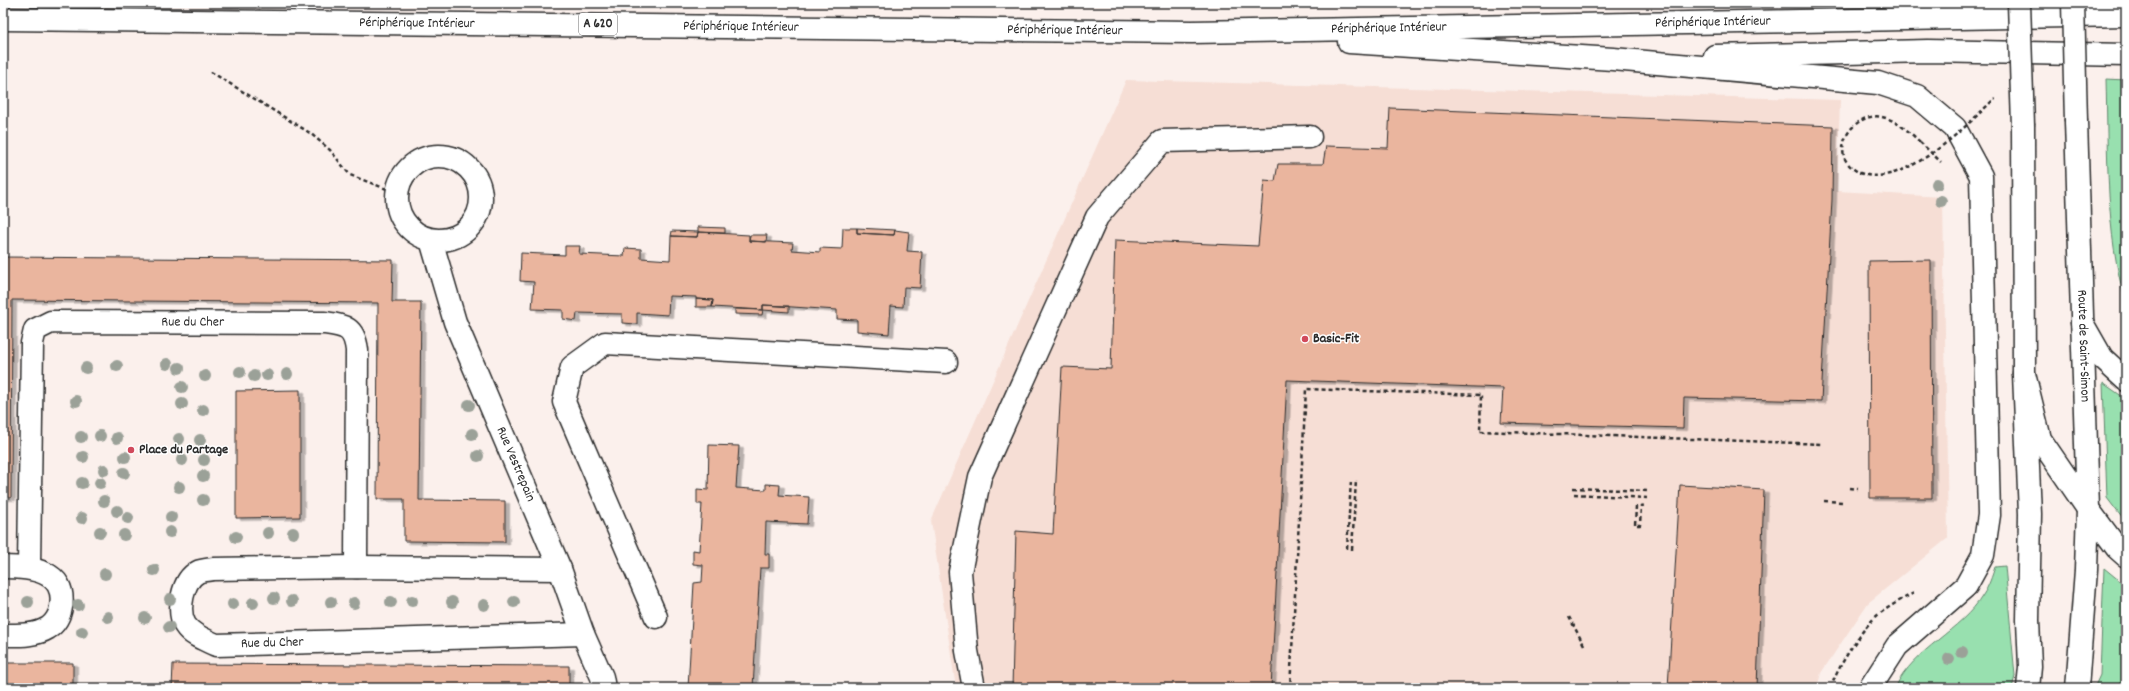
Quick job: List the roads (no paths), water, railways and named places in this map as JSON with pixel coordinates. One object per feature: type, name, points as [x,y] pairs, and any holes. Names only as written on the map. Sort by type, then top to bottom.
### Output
[{"type":"main road","points":[[2019,3],[2023,126],[2024,374],[2030,514],[2028,620],[2030,667],[2028,688]]},
{"type":"main road","name":"Route de Saint-Simon","points":[[2074,3],[2076,121],[2088,509],[2086,570],[2077,688]]},
{"type":"main road","name":"Périphérique Intérieur","points":[[3,19],[1192,32],[2126,15]]},
{"type":"main road","points":[[1192,32],[1614,59],[1878,83],[1917,96],[1955,128],[1981,176],[1989,515],[1983,555],[1966,586],[1898,646],[1870,688]]},
{"type":"main road","points":[[1614,59],[1928,51],[2126,55]]},
{"type":"main road","points":[[974,688],[967,651],[960,572],[980,477],[1097,217],[1162,141],[1310,137]]},
{"type":"main road","points":[[431,157],[450,158],[464,164],[472,173],[478,184],[481,201],[476,218],[467,229],[455,237],[444,240],[431,240],[411,230],[401,218],[398,208],[397,193],[401,178],[410,167],[431,157]]},
{"type":"main road","name":"Rue Vestrepain","points":[[431,240],[455,322],[560,569],[583,634],[602,677],[604,688]]},
{"type":"main road","name":"Rue du Cher","points":[[29,567],[32,343],[36,330],[51,322],[325,323],[342,325],[350,330],[356,339],[357,350],[356,567]]},
{"type":"main road","points":[[2082,323],[2102,358],[2126,380]]},
{"type":"main road","points":[[656,617],[564,402],[572,367],[606,343],[946,362]]},
{"type":"main road","points":[[2024,374],[2040,439],[2088,509],[2117,548],[2126,556]]},
{"type":"main road","points":[[3,567],[29,567],[47,574],[59,585],[62,600],[60,615],[49,627],[28,635],[3,635]]},
{"type":"main road","name":"Rue du Cher","points":[[560,569],[356,567],[213,569],[197,572],[188,581],[181,605],[185,625],[198,637],[216,645],[583,634]]},
{"type":"place","name":"Basic-Fit","points":[[1305,339]]},
{"type":"place","name":"Place du Partage","points":[[131,450]]}]
